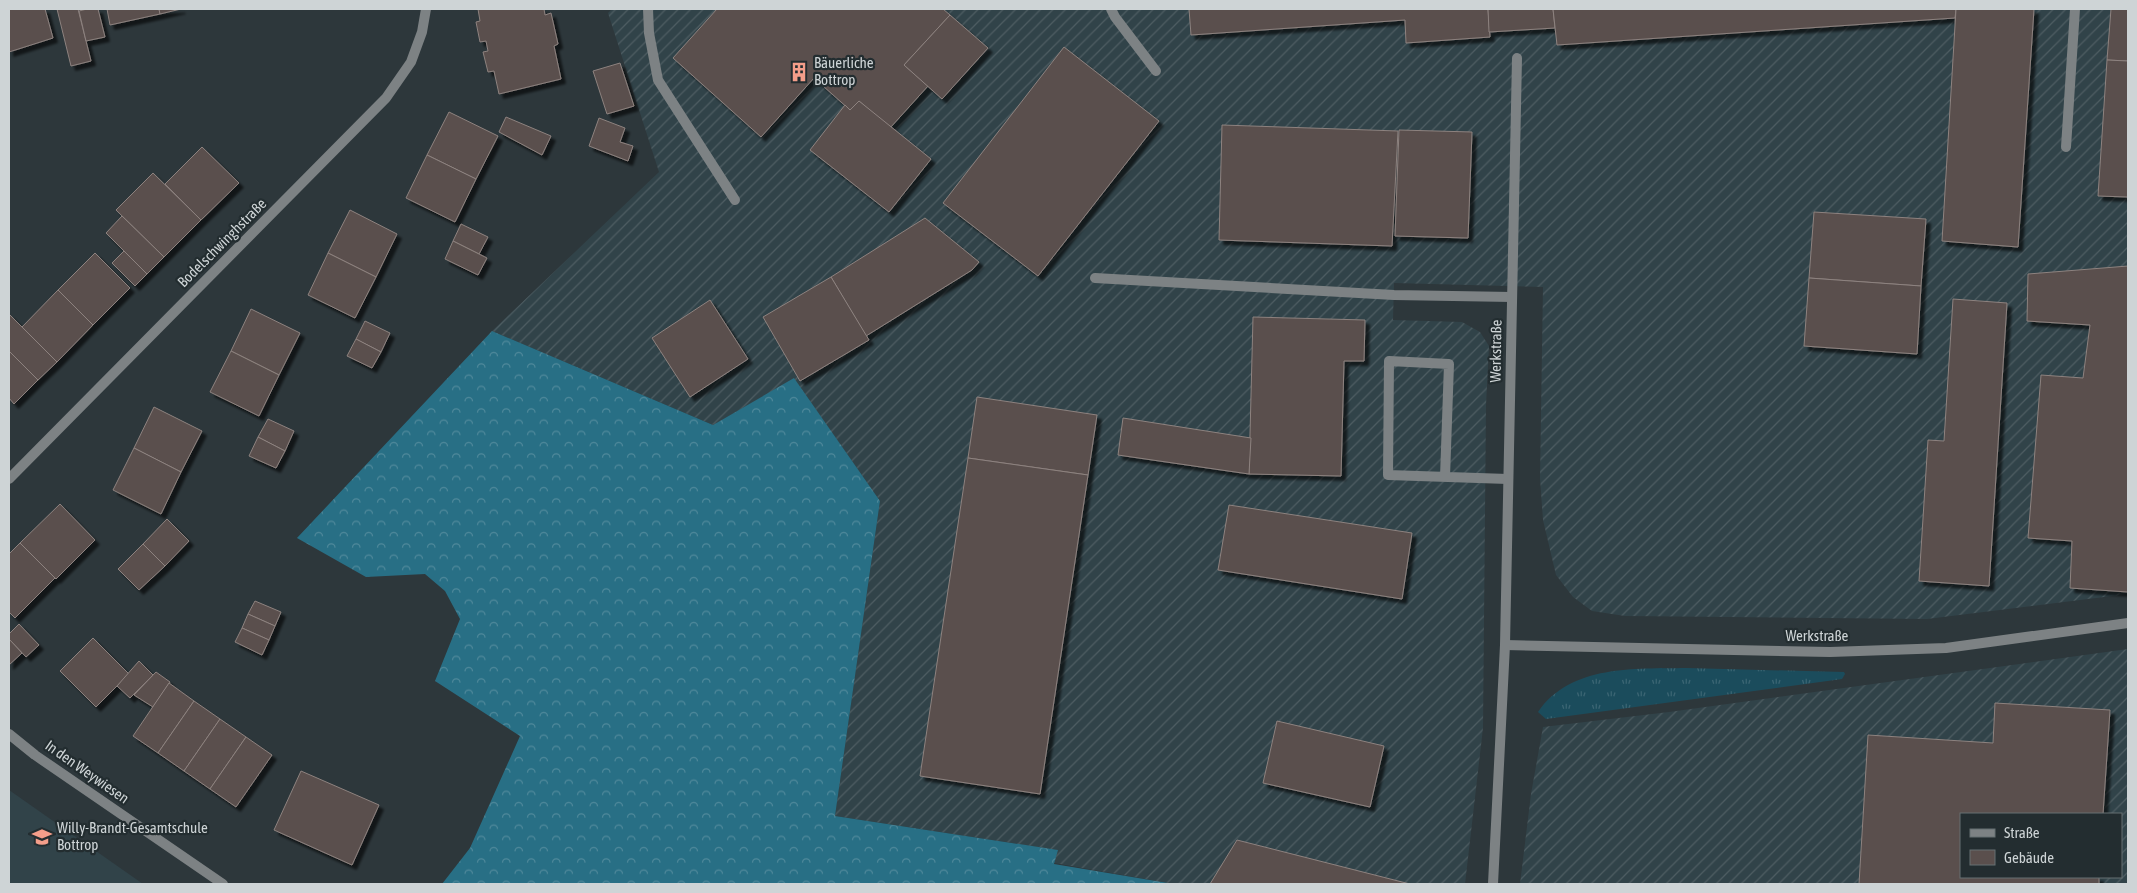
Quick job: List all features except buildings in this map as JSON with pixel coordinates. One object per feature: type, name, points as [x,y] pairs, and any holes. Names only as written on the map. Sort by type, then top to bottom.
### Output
[{"type":"street","name":"Bodelschwinghstraße","points":[[9,479],[386,98],[411,62],[422,32],[426,9]]},
{"type":"street","points":[[648,9],[649,33],[658,80],[735,200]]},
{"type":"street","points":[[1112,9],[1115,17],[1156,71]]},
{"type":"street","points":[[2066,147],[2076,9]]},
{"type":"street","name":"Werkstraße","points":[[1493,884],[1505,645],[1516,58]]},
{"type":"street","points":[[1095,278],[1394,295],[1512,297]]},
{"type":"street","points":[[1445,477],[1449,364],[1389,361],[1388,475],[1445,477],[1508,478]]},
{"type":"street","name":"Werkstraße","points":[[1505,645],[1830,652],[1946,648],[2128,622]]},
{"type":"street","name":"In den Weywiesen","points":[[9,734],[35,755],[223,884]]},
{"type":"shaded area","points":[[612,9],[2128,9],[2128,594],[1927,619],[1625,616],[1592,611],[1573,597],[1556,575],[1543,520],[1540,478],[1543,287],[1394,283],[1393,320],[1462,322],[1480,332],[1489,346],[1486,405],[1483,728],[1465,884],[1174,884],[1054,863],[1057,850],[835,816],[880,501],[794,379],[713,425],[492,331],[659,172],[608,13]]},
{"type":"shaded area","points":[[2128,649],[2128,884],[1520,884],[1531,794],[1543,727],[1669,712]]},
{"type":"shaded area","name":"Willy-Brandt-Gesamtschule Bottrop","points":[[9,790],[143,884],[9,884]]},
{"type":"green space","points":[[492,331],[713,425],[794,378],[880,501],[835,816],[1058,850],[1054,864],[1174,884],[442,884],[470,848],[520,736],[435,681],[460,619],[445,591],[425,574],[366,577],[297,538]]},
{"type":"green space","points":[[1686,668],[1844,672],[1845,674],[1842,679],[1546,719],[1538,712],[1552,696],[1568,685],[1586,677],[1626,670]]},
{"type":"place","name":"Bäuerliche Bottrop","points":[[799,72]]},
{"type":"place","name":"Willy-Brandt-Gesamtschule Bottrop","points":[[42,837]]}]
